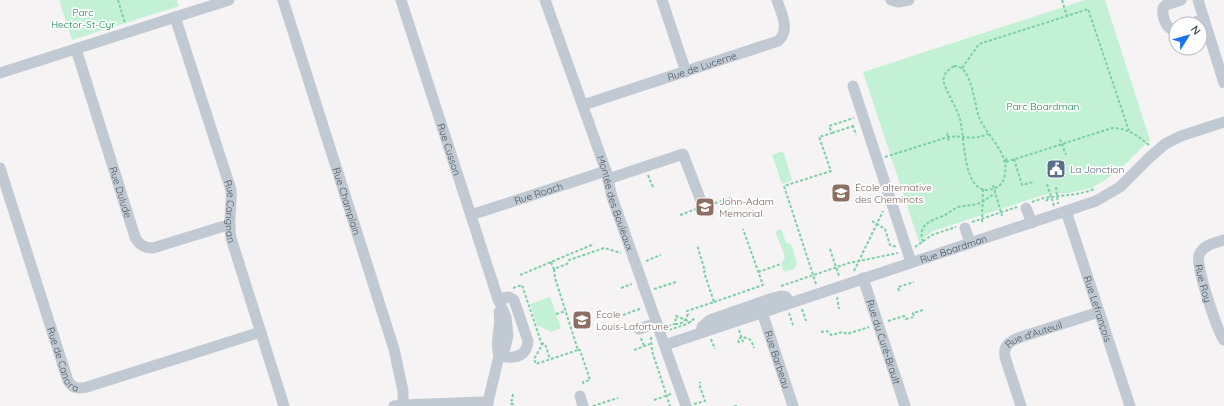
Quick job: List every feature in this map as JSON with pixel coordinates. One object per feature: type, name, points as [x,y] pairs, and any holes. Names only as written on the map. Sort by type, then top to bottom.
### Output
[{"type":"street","points":[[0,72],[229,0]]},
{"type":"street","name":"Rue Champlain","points":[[283,0],[394,349],[403,391],[399,405]]},
{"type":"street","name":"Rue Cusson","points":[[401,0],[470,215],[498,299],[506,317],[508,330],[505,348],[499,356],[488,405]]},
{"type":"street","name":"Montée des Bouleaux","points":[[545,0],[607,175],[612,197],[662,325],[661,344],[686,406]]},
{"type":"street","points":[[662,0],[686,72]]},
{"type":"street","name":"Rue de Lucerne","points":[[583,105],[686,72],[778,40],[783,36],[785,29],[777,0]]},
{"type":"street","points":[[891,0],[898,2],[909,0]]},
{"type":"street","points":[[1168,27],[1163,13],[1163,8],[1166,5],[1181,0]]},
{"type":"street","points":[[1198,0],[1203,16]]},
{"type":"street","name":"Rue Carignan","points":[[175,17],[231,190],[231,238],[284,406]]},
{"type":"street","points":[[1208,32],[1224,83]]},
{"type":"street","name":"Rue Dulude","points":[[76,49],[135,237],[140,244],[144,247],[153,248],[221,227],[230,226]]},
{"type":"street","points":[[853,86],[911,262]]},
{"type":"street","name":"Rue Boardman","points":[[661,344],[762,312],[793,307],[863,278],[1096,201],[1126,182],[1158,150],[1173,140],[1191,132],[1224,122]]},
{"type":"street","name":"Rue Roach","points":[[470,215],[684,154],[701,201]]},
{"type":"street","name":"Rue de Canora","points":[[0,168],[68,381],[73,387],[87,387],[261,332]]},
{"type":"street","points":[[1027,205],[1032,222]]},
{"type":"street","name":"Rue Lefrançois","points":[[1066,211],[1130,406]]},
{"type":"street","points":[[964,225],[970,243]]},
{"type":"street","name":"Rue Roy","points":[[1224,240],[1205,247],[1198,256],[1200,275],[1218,328],[1224,340]]},
{"type":"street","name":"Rue du Curé-Brault","points":[[863,278],[905,406]]},
{"type":"street","points":[[498,299],[509,296],[514,300],[528,341],[528,345],[524,352],[515,357],[510,358],[499,356]]},
{"type":"street","points":[[702,331],[702,327],[710,320],[773,298],[786,296],[793,307]]},
{"type":"street","name":"Rue Barbeau","points":[[762,312],[793,406]]},
{"type":"street","name":"Rue d'Auteuil","points":[[1020,406],[1005,357],[1004,352],[1007,344],[1018,338],[1099,312]]},
{"type":"street","points":[[639,329],[662,325]]},
{"type":"street","points":[[399,405],[481,402],[488,405]]},
{"type":"path","points":[[118,0],[125,23]]},
{"type":"path","points":[[1062,0],[1067,16]]},
{"type":"path","points":[[962,68],[979,44],[1088,9],[1129,131]]},
{"type":"path","points":[[1006,162],[1000,150],[988,134],[977,111],[970,81],[962,68],[958,66],[950,68],[943,80],[959,114],[967,167],[975,184],[983,189],[994,189],[1000,185],[1003,181],[1006,169],[1007,156]]},
{"type":"path","points":[[832,132],[829,126],[858,117]]},
{"type":"path","points":[[816,284],[804,240],[784,186],[831,171],[819,137],[853,126]]},
{"type":"path","points":[[1006,162],[1112,128],[1129,131],[1150,146]]},
{"type":"path","points":[[947,133],[949,142]]},
{"type":"path","points":[[890,155],[948,137],[975,138],[988,134]]},
{"type":"path","points":[[1060,139],[1066,155]]},
{"type":"path","points":[[1014,159],[1022,185],[1033,182]]},
{"type":"path","points":[[650,180],[653,187]]},
{"type":"path","points":[[1047,184],[1054,208],[1058,206],[1056,187]]},
{"type":"path","points":[[993,185],[1002,216]]},
{"type":"path","name":"Rue Boardman","points":[[982,202],[958,207],[947,214],[930,220],[926,223],[922,233],[922,243],[937,233],[982,218],[1051,197],[1082,194],[1096,188]]},
{"type":"path","points":[[982,222],[983,189]]},
{"type":"path","points":[[982,202],[995,193]]},
{"type":"path","points":[[1046,201],[1051,197]]},
{"type":"path","points":[[854,271],[884,211]]},
{"type":"path","points":[[872,221],[885,229],[890,245],[898,247],[901,252]]},
{"type":"path","points":[[662,325],[680,324],[684,322],[688,311],[763,285],[742,229]]},
{"type":"path","points":[[928,238],[933,238]]},
{"type":"path","points":[[520,275],[594,244]]},
{"type":"path","points":[[697,245],[714,302]]},
{"type":"path","points":[[554,269],[567,264],[569,260],[601,248],[626,254]]},
{"type":"path","points":[[830,249],[839,276]]},
{"type":"path","points":[[646,261],[661,255]]},
{"type":"path","points":[[551,262],[578,350],[580,350],[590,380],[583,382],[583,397]]},
{"type":"path","points":[[758,272],[781,264]]},
{"type":"path","points":[[699,273],[704,272]]},
{"type":"path","points":[[652,290],[676,282]]},
{"type":"path","points":[[899,291],[898,287],[914,282]]},
{"type":"path","points":[[621,288],[636,283]]},
{"type":"path","points":[[509,290],[522,285],[542,345],[534,359],[536,364],[578,350]]},
{"type":"path","points":[[837,294],[839,309]]},
{"type":"path","points":[[793,307],[806,321]]},
{"type":"path","points":[[792,325],[793,307]]},
{"type":"path","points":[[623,314],[645,308]]},
{"type":"path","points":[[886,322],[903,315],[906,319],[914,317],[913,313],[923,310]]},
{"type":"path","points":[[556,314],[566,311]]},
{"type":"path","points":[[675,324],[676,316],[686,318],[702,331],[715,349]]},
{"type":"path","points":[[821,332],[827,331],[831,335],[843,332],[847,334],[870,327]]},
{"type":"path","points":[[738,328],[743,342]]},
{"type":"path","points":[[842,328],[843,332]]},
{"type":"path","points":[[654,334],[650,338],[650,344],[670,406]]},
{"type":"path","points":[[739,343],[738,340],[741,337]]},
{"type":"path","points":[[741,337],[752,340],[754,348]]},
{"type":"path","points":[[541,343],[545,344],[550,359]]},
{"type":"path","points":[[634,350],[650,344],[661,344]]},
{"type":"path","points":[[691,406],[705,401],[700,387],[700,382]]},
{"type":"path","points":[[654,400],[674,393]]},
{"type":"path","points":[[513,394],[511,404],[514,404]]},
{"type":"path","points":[[593,406],[618,398]]},
{"type":"path","points":[[734,406],[739,406]]},
{"type":"green space","name":"Parc Hector-St-Cyr","points":[[59,0],[177,0],[179,6],[72,40]]},
{"type":"green space","name":"Parc Boardman","points":[[1085,0],[1105,0],[1150,140],[1119,170],[1091,188],[1069,193],[1047,194],[933,231],[919,242],[863,72]]},
{"type":"green space","points":[[780,152],[784,153],[792,180],[782,184],[772,155]]},
{"type":"green space","points":[[780,229],[786,243],[791,244],[797,263],[794,269],[784,272],[781,264],[785,257],[776,233],[777,230]]},
{"type":"green space","points":[[550,297],[561,328],[551,332],[537,325],[530,304]]},
{"type":"place","name":"La Jonction","points":[[1056,169]]},
{"type":"place","name":"École alternative des Cheminots","points":[[841,193]]},
{"type":"place","name":"John-Adam Memorial","points":[[705,207]]},
{"type":"place","name":"École Louis-Lafortune","points":[[582,320]]}]
